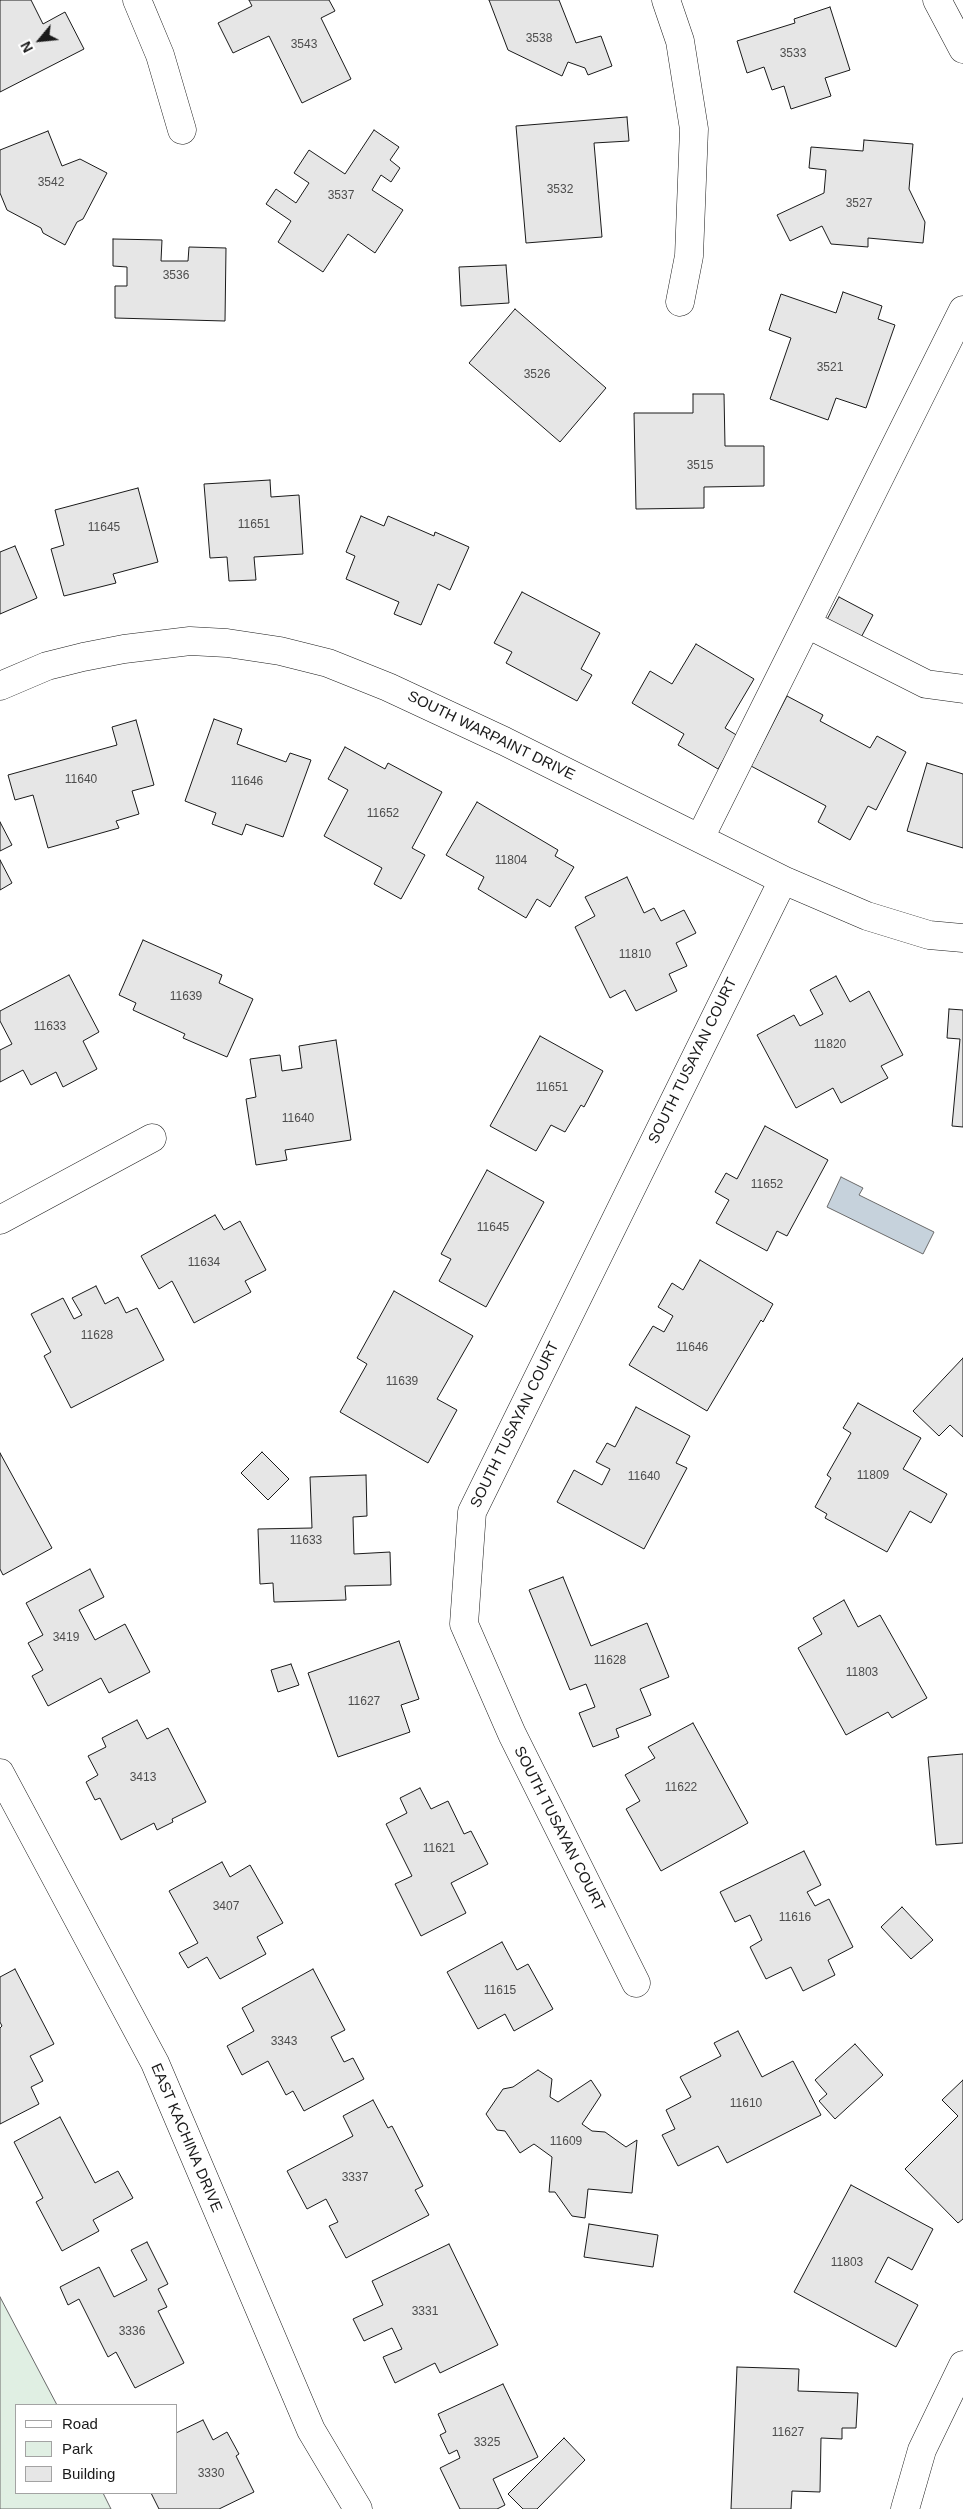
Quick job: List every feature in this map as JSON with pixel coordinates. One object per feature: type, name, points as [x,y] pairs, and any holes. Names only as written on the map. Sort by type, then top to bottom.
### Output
[{"type":"street","points":[[137,0],[160,55],[182,130]]},
{"type":"street","points":[[666,0],[680,41],[694,129],[689,256],[680,302]]},
{"type":"street","points":[[937,0],[963,49]]},
{"type":"street","points":[[700,838],[963,310]]},
{"type":"street","points":[[807,624],[926,684],[963,690]]},
{"type":"street","name":"SOUTH WARPAINT DRIVE","points":[[0,686],[47,666],[124,649],[190,642],[226,643],[280,651],[328,663],[388,687],[504,741],[783,880],[867,916],[928,935],[963,938]]},
{"type":"street","name":"SOUTH TUSAYAN COURT","points":[[636,1983],[512,1734],[464,1624],[472,1512],[783,880]]},
{"type":"street","points":[[0,1220],[152,1138]]},
{"type":"street","name":"EAST KACHINA DRIVE","points":[[0,1773],[155,2063],[311,2430],[358,2509]]},
{"type":"street","points":[[905,2509],[922,2450],[963,2365]]},
{"type":"green space","points":[[0,2297],[56,2404],[15,2404],[15,2494],[104,2494],[111,2509],[0,2509]]},
{"type":"shaded area","points":[[841,1177],[863,1188],[859,1195],[934,1232],[923,1254],[827,1207]]},
{"type":"building","points":[[0,0],[31,0],[43,24],[65,12],[84,49],[0,92]]},
{"type":"building","points":[[249,0],[329,0],[335,11],[321,18],[351,79],[302,103],[269,36],[233,53],[218,23],[252,6]]},
{"type":"building","points":[[489,0],[559,0],[576,43],[601,36],[612,66],[588,75],[585,68],[568,62],[562,76],[508,50]]},
{"type":"building","points":[[830,7],[850,70],[825,78],[831,96],[791,109],[784,86],[772,90],[764,67],[747,73],[737,41],[795,23],[794,19]]},
{"type":"building","points":[[627,117],[629,141],[594,143],[602,237],[526,243],[516,126]]},
{"type":"building","points":[[374,130],[399,147],[390,160],[400,168],[391,182],[381,175],[372,190],[403,210],[375,253],[348,234],[323,272],[278,242],[291,221],[266,204],[276,189],[296,203],[309,183],[294,173],[309,150],[345,174]]},
{"type":"building","points":[[48,131],[62,166],[80,159],[107,173],[83,219],[77,222],[65,245],[43,233],[41,228],[7,210],[0,193],[0,150]]},
{"type":"building","points":[[864,140],[913,144],[909,189],[925,222],[923,243],[868,238],[868,247],[831,244],[822,226],[790,241],[777,215],[824,193],[826,170],[809,168],[811,147],[863,151]]},
{"type":"building","points":[[113,239],[162,240],[161,261],[188,261],[189,247],[226,248],[225,321],[115,318],[115,286],[127,286],[127,267],[113,266]]},
{"type":"building","points":[[506,265],[509,303],[461,306],[459,267]]},
{"type":"building","points":[[843,292],[882,306],[878,319],[895,325],[866,408],[836,398],[828,420],[770,399],[791,338],[769,330],[781,294],[836,313]]},
{"type":"building","points":[[515,309],[606,388],[560,442],[469,363]]},
{"type":"building","points":[[693,394],[724,394],[725,446],[764,446],[764,486],[704,487],[704,508],[636,509],[634,413],[693,413]]},
{"type":"building","points":[[270,480],[271,497],[299,495],[303,554],[254,557],[256,580],[229,581],[227,557],[210,558],[204,484]]},
{"type":"building","points":[[138,488],[158,562],[113,574],[116,583],[64,596],[51,549],[64,545],[55,510]]},
{"type":"building","points":[[361,516],[384,526],[388,516],[434,536],[435,532],[469,547],[450,590],[438,584],[421,625],[394,614],[399,602],[346,579],[355,556],[346,552]]},
{"type":"building","points":[[15,546],[37,598],[0,614],[0,552]]},
{"type":"building","points":[[522,592],[600,633],[581,669],[592,675],[577,701],[506,663],[512,652],[494,643]]},
{"type":"building","points":[[839,597],[873,615],[857,645],[823,627]]},
{"type":"building","points":[[696,644],[754,679],[725,728],[738,736],[718,769],[678,745],[684,734],[632,703],[650,671],[672,684]]},
{"type":"building","points":[[787,696],[823,715],[820,721],[870,748],[877,736],[906,752],[876,810],[868,806],[850,840],[818,822],[826,806],[751,766]]},
{"type":"building","points":[[214,719],[242,729],[237,744],[286,762],[290,753],[311,760],[283,837],[246,824],[242,835],[212,824],[216,813],[185,801]]},
{"type":"building","points":[[136,720],[154,785],[132,791],[139,814],[116,821],[119,828],[48,848],[33,795],[15,800],[8,775],[117,745],[112,727]]},
{"type":"building","points":[[345,747],[385,769],[388,763],[442,792],[412,848],[425,855],[401,899],[374,884],[382,868],[324,836],[348,790],[328,779]]},
{"type":"building","points":[[927,763],[963,774],[963,848],[907,831]]},
{"type":"building","points":[[477,802],[558,850],[555,856],[574,867],[550,907],[537,899],[526,918],[478,889],[484,877],[446,855]]},
{"type":"building","points":[[0,822],[12,845],[0,851]]},
{"type":"building","points":[[0,860],[12,883],[0,890]]},
{"type":"building","points":[[627,877],[644,913],[654,908],[661,921],[684,910],[696,933],[676,943],[687,966],[669,974],[677,991],[636,1011],[625,990],[610,998],[575,927],[595,916],[585,897]]},
{"type":"building","points":[[143,940],[222,975],[219,983],[253,999],[227,1057],[183,1038],[185,1034],[133,1010],[136,1003],[119,995]]},
{"type":"building","points":[[69,975],[99,1032],[83,1041],[97,1069],[63,1087],[56,1072],[31,1085],[23,1070],[0,1082],[0,1050],[12,1044],[0,1021],[0,1011]]},
{"type":"building","points":[[836,976],[850,1002],[869,991],[903,1055],[881,1066],[888,1078],[841,1103],[833,1088],[796,1108],[757,1035],[794,1015],[800,1026],[823,1014],[810,990]]},
{"type":"building","points":[[949,1009],[963,1010],[963,1127],[952,1126],[960,1039],[947,1038]]},
{"type":"building","points":[[540,1036],[603,1071],[584,1107],[581,1105],[565,1132],[551,1125],[536,1151],[490,1126]]},
{"type":"building","points":[[336,1040],[351,1140],[285,1150],[287,1160],[256,1165],[246,1099],[256,1097],[250,1059],[280,1055],[282,1071],[302,1068],[299,1046]]},
{"type":"building","points":[[765,1126],[828,1160],[787,1236],[777,1231],[767,1251],[716,1223],[729,1200],[715,1192],[726,1173],[737,1179]]},
{"type":"building","points":[[487,1170],[544,1202],[486,1307],[439,1281],[451,1259],[441,1254]]},
{"type":"building","points":[[215,1215],[224,1230],[240,1221],[266,1270],[245,1281],[251,1292],[194,1323],[172,1281],[159,1289],[141,1256]]},
{"type":"building","points":[[700,1260],[773,1304],[763,1322],[761,1320],[707,1411],[629,1365],[653,1326],[664,1332],[673,1316],[658,1307],[672,1283],[683,1290]]},
{"type":"building","points":[[96,1286],[105,1304],[118,1297],[126,1313],[137,1308],[164,1360],[71,1408],[44,1356],[51,1352],[31,1314],[63,1298],[74,1319],[82,1315],[72,1298]]},
{"type":"building","points":[[394,1291],[473,1336],[437,1399],[457,1410],[428,1463],[340,1412],[367,1364],[357,1358]]},
{"type":"building","points":[[963,1358],[963,1437],[950,1425],[939,1436],[913,1411]]},
{"type":"building","points":[[858,1403],[921,1438],[903,1469],[947,1494],[931,1523],[910,1511],[887,1552],[825,1518],[827,1514],[815,1507],[831,1478],[827,1475],[851,1433],[843,1428]]},
{"type":"building","points":[[636,1407],[690,1436],[676,1463],[687,1468],[644,1549],[557,1502],[574,1470],[602,1485],[610,1469],[596,1462],[607,1443],[615,1447]]},
{"type":"building","points":[[262,1452],[289,1479],[268,1500],[241,1473]]},
{"type":"building","points":[[0,1453],[52,1548],[3,1575],[0,1569]]},
{"type":"building","points":[[366,1475],[367,1516],[353,1517],[354,1554],[390,1552],[391,1585],[345,1586],[346,1600],[274,1602],[273,1583],[260,1584],[258,1529],[312,1528],[310,1477]]},
{"type":"building","points":[[90,1569],[104,1597],[79,1610],[95,1640],[125,1624],[150,1672],[109,1693],[101,1678],[48,1706],[32,1676],[43,1670],[28,1643],[43,1635],[26,1603]]},
{"type":"building","points":[[563,1577],[591,1646],[647,1623],[669,1677],[640,1689],[651,1715],[616,1729],[619,1737],[593,1747],[579,1713],[595,1707],[586,1684],[570,1690],[529,1590]]},
{"type":"building","points":[[844,1600],[858,1627],[880,1615],[927,1698],[892,1718],[888,1712],[846,1735],[798,1648],[822,1634],[813,1618]]},
{"type":"building","points":[[399,1641],[419,1699],[401,1705],[410,1732],[338,1757],[308,1673]]},
{"type":"building","points":[[291,1664],[299,1685],[278,1692],[271,1670]]},
{"type":"building","points":[[137,1720],[147,1739],[168,1728],[206,1802],[172,1819],[173,1822],[157,1830],[154,1823],[121,1840],[100,1798],[95,1800],[86,1782],[98,1775],[88,1756],[106,1747],[102,1738]]},
{"type":"building","points":[[693,1723],[748,1823],[661,1871],[626,1809],[640,1801],[625,1775],[655,1758],[648,1747]]},
{"type":"building","points":[[963,1754],[963,1843],[936,1845],[928,1757]]},
{"type":"building","points":[[420,1788],[431,1809],[448,1801],[464,1834],[471,1831],[488,1864],[451,1883],[466,1913],[421,1936],[395,1884],[412,1876],[386,1824],[407,1813],[400,1798]]},
{"type":"building","points":[[804,1851],[821,1885],[807,1892],[815,1906],[829,1899],[853,1947],[828,1960],[835,1975],[803,1991],[791,1967],[766,1979],[750,1947],[762,1940],[750,1915],[735,1922],[720,1892]]},
{"type":"building","points":[[222,1862],[230,1877],[250,1865],[283,1923],[257,1937],[266,1954],[220,1979],[207,1957],[188,1968],[179,1953],[198,1943],[169,1891]]},
{"type":"building","points":[[902,1907],[933,1940],[911,1959],[881,1927]]},
{"type":"building","points":[[502,1942],[517,1970],[528,1964],[553,2009],[514,2031],[505,2014],[478,2029],[447,1972]]},
{"type":"building","points":[[15,1969],[54,2044],[30,2056],[43,2081],[31,2087],[39,2104],[0,2124],[0,2028],[2,2026],[0,2022],[0,1977]]},
{"type":"building","points":[[313,1969],[345,2030],[331,2037],[344,2062],[353,2058],[364,2079],[304,2111],[293,2091],[286,2095],[268,2061],[242,2075],[227,2046],[254,2031],[242,2008]]},
{"type":"building","points":[[738,2031],[762,2077],[793,2061],[821,2115],[727,2163],[718,2146],[678,2166],[662,2135],[675,2129],[666,2110],[691,2097],[680,2077],[721,2056],[714,2043]]},
{"type":"building","points":[[855,2044],[883,2075],[835,2119],[819,2101],[827,2094],[815,2080]]},
{"type":"building","points":[[538,2070],[552,2079],[550,2097],[558,2102],[591,2080],[601,2095],[582,2124],[592,2131],[605,2132],[626,2147],[637,2140],[632,2193],[588,2189],[585,2218],[572,2216],[555,2192],[549,2192],[552,2157],[534,2144],[520,2153],[505,2131],[497,2130],[486,2114],[503,2089],[513,2087]]},
{"type":"building","points":[[963,2080],[963,2219],[958,2223],[905,2169],[958,2116],[942,2100]]},
{"type":"building","points":[[373,2100],[388,2128],[392,2126],[423,2186],[415,2190],[429,2215],[346,2258],[329,2226],[338,2222],[326,2199],[307,2209],[287,2171],[353,2136],[343,2116]]},
{"type":"building","points":[[60,2117],[95,2183],[118,2171],[133,2198],[93,2220],[99,2231],[62,2251],[36,2202],[43,2198],[14,2142]]},
{"type":"building","points":[[851,2185],[933,2229],[912,2270],[888,2257],[875,2282],[918,2305],[896,2347],[794,2292]]},
{"type":"building","points":[[589,2224],[658,2235],[653,2267],[584,2257]]},
{"type":"building","points":[[147,2242],[168,2284],[158,2289],[167,2307],[158,2311],[184,2363],[135,2388],[116,2352],[108,2357],[79,2299],[68,2305],[60,2287],[99,2267],[114,2297],[147,2280],[131,2250]]},
{"type":"building","points":[[449,2244],[498,2345],[440,2373],[435,2363],[395,2383],[383,2357],[402,2349],[392,2328],[364,2341],[353,2319],[383,2305],[372,2281]]},
{"type":"building","points":[[737,2367],[799,2369],[798,2391],[858,2393],[856,2428],[842,2428],[842,2439],[821,2438],[820,2492],[792,2491],[791,2509],[731,2509]]},
{"type":"building","points":[[503,2384],[538,2457],[493,2479],[505,2505],[497,2509],[460,2509],[440,2468],[460,2458],[457,2450],[449,2454],[440,2435],[446,2432],[438,2414]]},
{"type":"building","points":[[203,2420],[213,2440],[227,2432],[239,2454],[236,2456],[254,2492],[219,2509],[159,2509],[152,2494],[178,2494],[178,2432]]},
{"type":"building","points":[[564,2438],[585,2460],[537,2509],[523,2509],[508,2494]]}]
